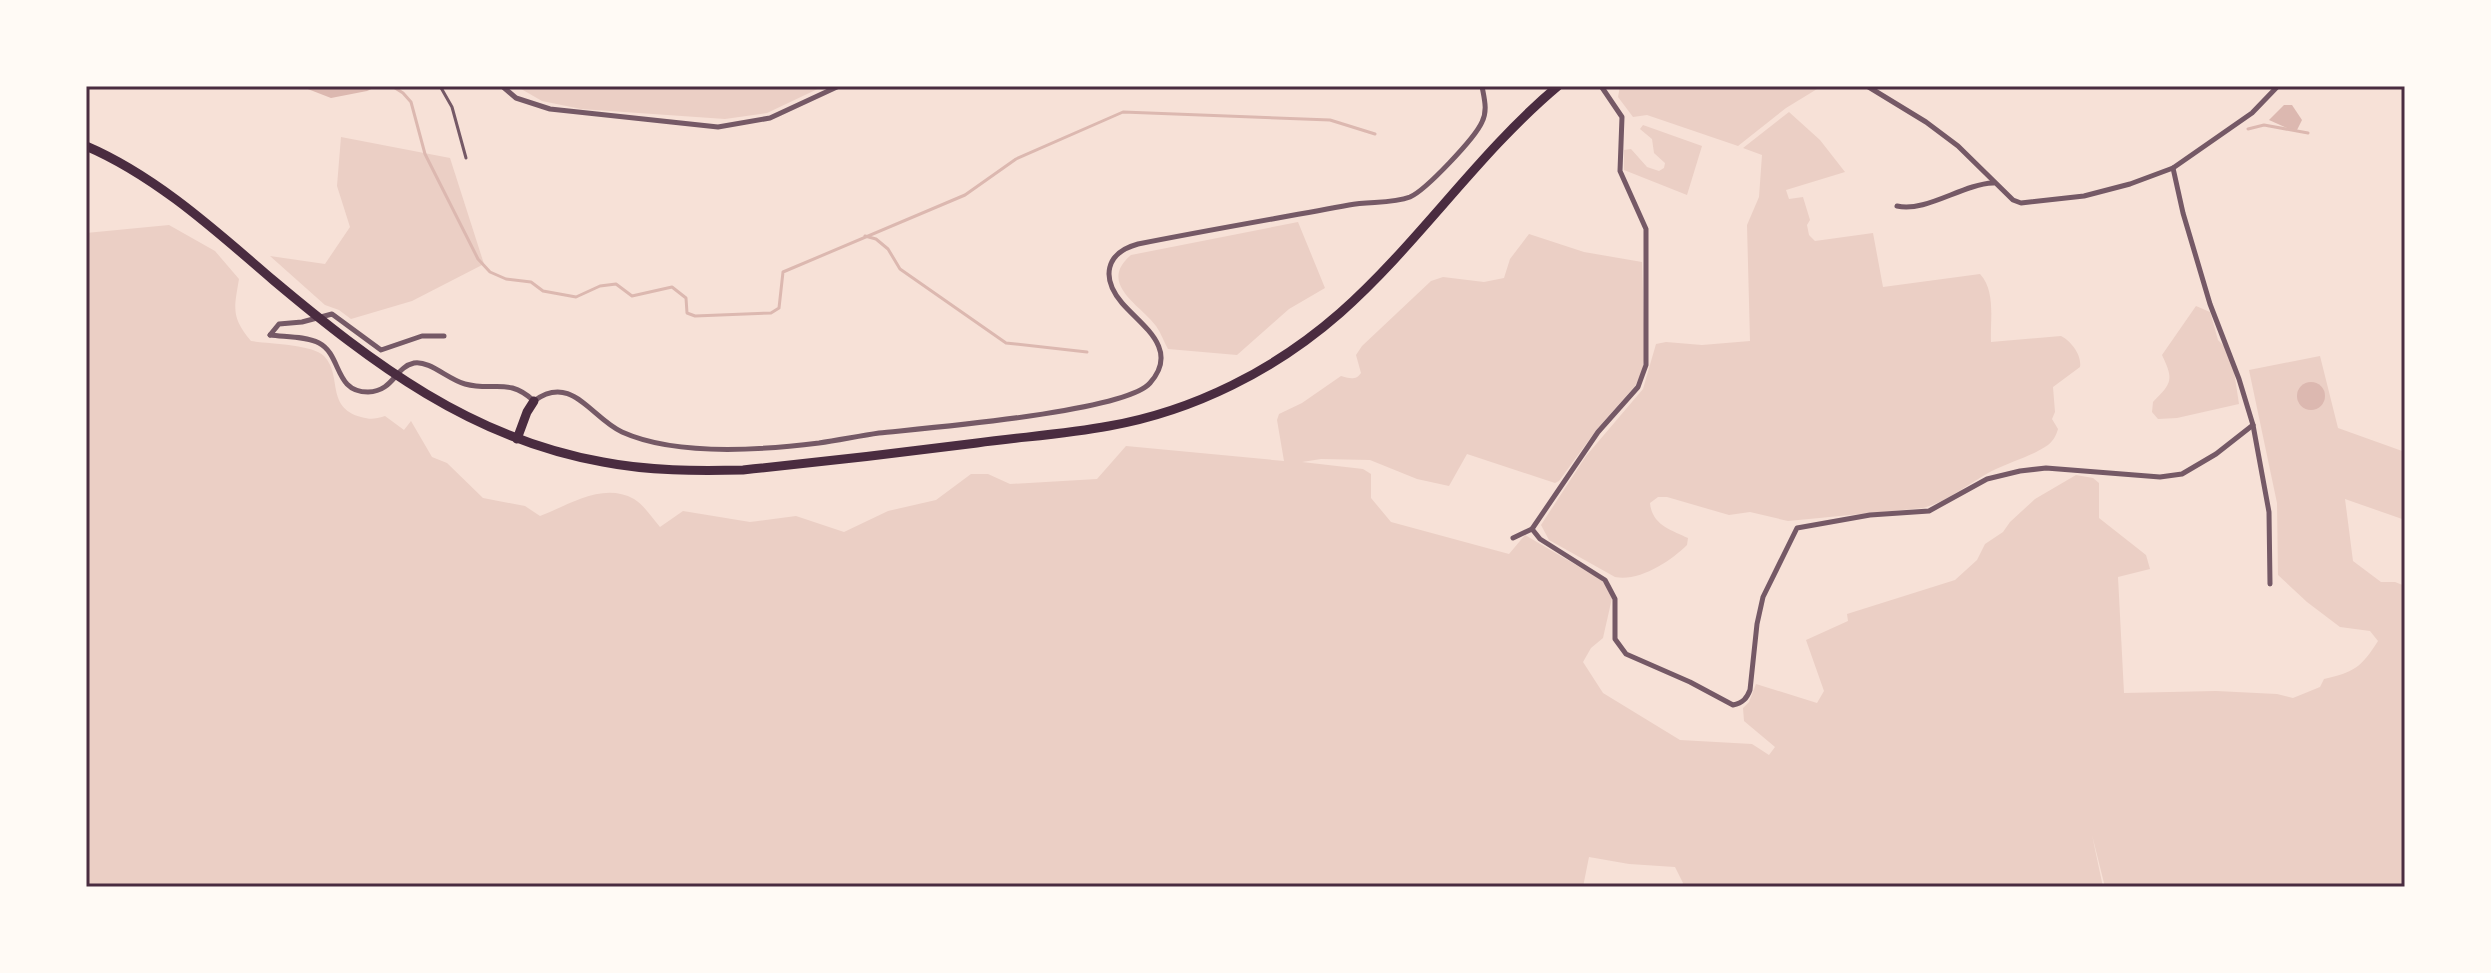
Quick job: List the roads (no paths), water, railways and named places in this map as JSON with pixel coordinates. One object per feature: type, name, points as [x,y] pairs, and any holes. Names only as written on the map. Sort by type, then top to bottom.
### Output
[{"type":"main road","points":[[86,146],[159,188],[361,352],[443,405],[517,439],[603,462],[698,471],[743,470],[1111,426],[1191,403],[1229,387],[1309,339],[1340,313],[1558,86]]},
{"type":"main road","points":[[517,439],[534,401]]},
{"type":"street","points":[[502,86],[516,98],[550,109],[718,127],[770,118],[839,86]]},
{"type":"street","points":[[444,336],[422,336],[386,350],[377,350],[339,318],[328,314],[302,322],[279,324],[270,335],[319,343],[332,356],[340,378],[355,390],[382,390],[405,368],[416,363],[468,385],[513,387],[534,401],[547,394],[567,393],[584,402],[614,428],[635,437],[690,447],[732,449],[819,443],[988,421],[1122,398],[1144,390],[1151,383],[1157,374],[1160,356],[1156,337],[1121,302],[1111,285],[1108,269],[1114,257],[1125,248],[1138,244],[1333,208],[1405,199],[1426,186],[1482,122],[1486,105],[1482,86]]},
{"type":"street","points":[[1867,86],[1926,122],[1958,146],[1994,183],[2021,203],[2084,196],[2173,168],[2252,113],[2278,86]]},
{"type":"street","points":[[1513,538],[1532,529],[1598,432],[1638,387],[1646,365],[1646,229],[1620,171],[1622,117],[1603,88]]},
{"type":"street","points":[[2173,168],[2210,304],[2253,425],[2269,512],[2270,584]]},
{"type":"street","points":[[1897,206],[1909,208],[1966,188],[1994,183]]},
{"type":"street","points":[[1532,529],[1540,539],[1605,580],[1615,599],[1615,639],[1626,654],[1733,705],[1744,700],[1750,690],[1763,597],[1797,528],[1870,515],[1929,511],[1987,479],[2033,469],[2081,468],[2160,477],[2182,474],[2216,454],[2253,425]]},
{"type":"lane","points":[[440,86],[452,107],[466,158]]},
{"type":"waterway","points":[[392,86],[411,102],[425,154],[478,259],[490,272],[506,279],[531,282],[543,291],[576,297],[600,286],[616,284],[632,296],[672,287],[686,298],[687,313],[695,316],[771,313],[779,308],[783,272],[965,195],[1016,159],[1123,112],[1330,120],[1375,134]]},
{"type":"waterway","points":[[2248,129],[2264,125],[2308,133]]},
{"type":"waterway","points":[[865,236],[876,239],[888,249],[900,269],[1006,343],[1087,352]]}]
